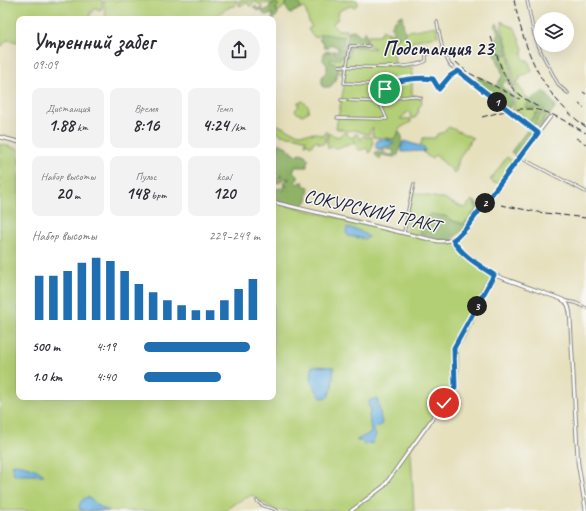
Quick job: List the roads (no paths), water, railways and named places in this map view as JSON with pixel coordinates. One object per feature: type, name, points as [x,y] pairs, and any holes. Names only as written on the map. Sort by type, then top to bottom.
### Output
[{"type":"street","points":[[527,0],[534,34],[541,52],[559,86],[568,93]]},
{"type":"street","points":[[437,22],[443,51],[448,62],[538,133]]},
{"type":"street","points":[[369,46],[350,46],[344,82],[387,85],[396,82],[432,78],[439,89],[450,76],[458,71]]},
{"type":"street","points":[[339,66],[415,66],[426,61],[426,54],[443,51]]},
{"type":"street","points":[[385,99],[385,89],[387,85]]},
{"type":"street","points":[[337,118],[387,119],[382,109],[382,102],[385,99],[412,96],[421,98]]},
{"type":"street","points":[[341,100],[382,102]]},
{"type":"street","name":"СОКУРСКИЙ ТРАКТ","points":[[276,203],[440,242],[453,240],[467,227],[550,117]]},
{"type":"street","points":[[0,137],[16,141]]},
{"type":"street","points":[[519,157],[586,192]]},
{"type":"street","points":[[404,234],[408,205],[414,184]]},
{"type":"street","points":[[453,240],[469,257],[494,275],[566,301],[576,303],[586,308]]},
{"type":"street","points":[[351,511],[384,486],[455,387],[454,348],[494,275]]},
{"type":"street","points":[[566,301],[570,314],[578,463],[586,511]]},
{"type":"street","points":[[257,501],[262,507],[276,509],[277,511]]},
{"type":"water","points":[[378,139],[388,140],[394,143],[378,149],[376,148],[376,143]]},
{"type":"water","points":[[404,141],[423,146],[425,151],[402,152],[401,148]]},
{"type":"water","points":[[347,227],[360,231],[369,237],[365,239],[348,236],[346,233]]},
{"type":"water","points":[[312,366],[334,367],[332,388],[328,397],[321,398],[311,382]]},
{"type":"water","points":[[377,399],[382,423],[380,426],[373,429],[376,435],[372,444],[364,445],[364,443],[356,440],[371,433],[369,415],[371,410],[368,405],[369,401]]},
{"type":"water","points":[[14,464],[30,467],[38,470],[44,475],[14,475],[12,465]]},
{"type":"water","points":[[88,497],[102,508],[109,511],[84,511],[80,509],[79,506],[81,501]]},
{"type":"railway","points":[[514,0],[518,19],[537,71],[557,101],[586,127]]},
{"type":"railway","points":[[491,37],[500,65],[510,85],[521,96],[540,108]]},
{"type":"railway","points":[[456,62],[467,72],[520,99]]},
{"type":"railway","points":[[579,104],[586,109]]},
{"type":"railway","points":[[482,117],[511,110],[523,109],[544,111],[586,133]]},
{"type":"railway","points":[[576,138],[586,144]]},
{"type":"railway","points":[[501,205],[537,212],[586,218]]},
{"type":"district","name":"Подстанция 23","points":[[438,48]]}]
